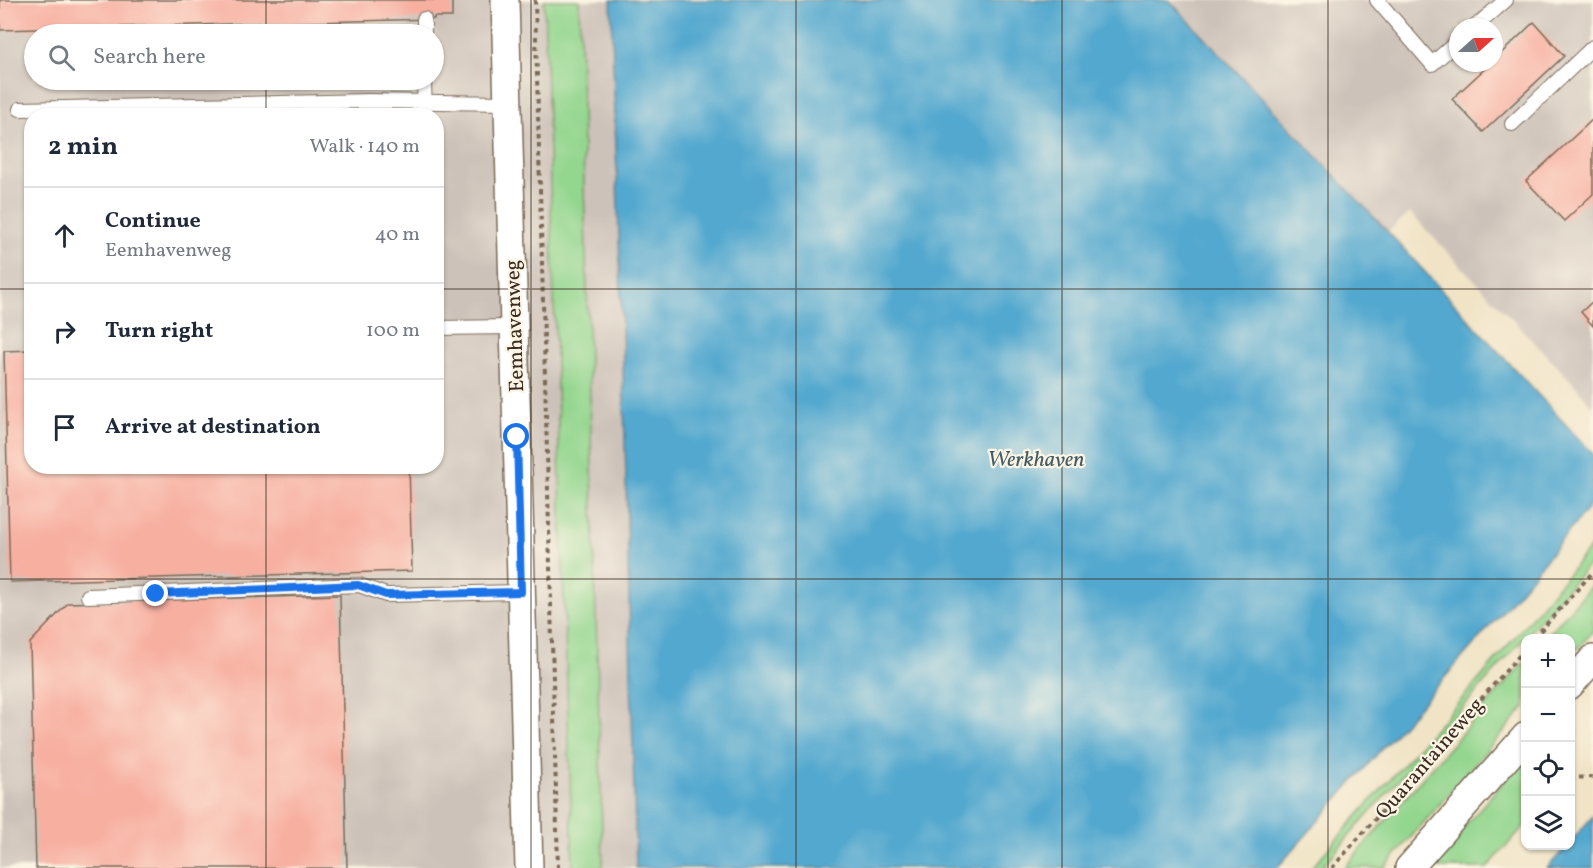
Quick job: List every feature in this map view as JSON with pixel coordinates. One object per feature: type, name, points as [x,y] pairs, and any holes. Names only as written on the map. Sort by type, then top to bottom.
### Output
[{"type":"street","name":"Eemhavenweg","points":[[505,0],[529,868]]},
{"type":"street","points":[[1575,679],[1593,659]]},
{"type":"street","points":[[1409,868],[1521,742]]},
{"type":"lane","points":[[1377,0],[1432,63],[1449,49]]},
{"type":"lane","points":[[1485,18],[1506,0]]},
{"type":"lane","points":[[424,19],[424,24]]},
{"type":"lane","points":[[1512,124],[1593,47]]},
{"type":"lane","points":[[424,90],[425,108]]},
{"type":"lane","points":[[64,108],[369,101],[418,108]]},
{"type":"lane","points":[[442,108],[508,104]]},
{"type":"lane","points":[[20,109],[24,109]]},
{"type":"lane","points":[[444,328],[514,327]]},
{"type":"lane","points":[[88,596],[358,585],[386,595],[521,592]]},
{"type":"path","name":"Eemhavenweg","points":[[535,0],[558,868]]},
{"type":"path","points":[[1538,634],[1593,572]]},
{"type":"path","name":"Quarantaineweg","points":[[1332,868],[1521,654]]},
{"type":"path","points":[[1575,778],[1593,777]]},
{"type":"shaded area","points":[[0,0],[689,0],[697,868],[0,868]]},
{"type":"shaded area","points":[[1169,0],[1593,0],[1593,408],[1576,386],[1410,213],[1388,232]]},
{"type":"green space","points":[[544,0],[579,0],[603,868],[573,868]]},
{"type":"green space","points":[[1593,544],[1593,560],[1528,634],[1521,634],[1521,642],[1321,868],[1311,868],[1484,674]]},
{"type":"green space","points":[[1593,584],[1593,631],[1575,651],[1575,634],[1549,634]]},
{"type":"green space","points":[[1521,666],[1521,712],[1384,868],[1344,868]]},
{"type":"green space","points":[[1521,762],[1521,830],[1487,868],[1428,868]]},
{"type":"water","name":"Werkhaven","points":[[611,0],[1169,0],[1593,454],[1593,502],[1505,609],[1277,868],[636,868]]},
{"type":"water","points":[[1593,816],[1593,868],[1547,868],[1563,850],[1575,850],[1575,836]]},
{"type":"building","points":[[0,0],[452,0],[452,17],[434,17],[434,19],[237,24],[24,24],[24,29],[0,30]]},
{"type":"building","points":[[1534,22],[1564,56],[1483,132],[1452,99],[1481,72],[1503,72],[1503,51]]},
{"type":"building","points":[[1593,119],[1593,194],[1564,221],[1526,181]]},
{"type":"building","points":[[1593,301],[1593,326],[1581,312]]},
{"type":"building","points":[[24,350],[24,474],[409,474],[412,571],[10,582],[4,351]]},
{"type":"building","points":[[340,595],[347,868],[36,868],[30,643],[68,603]]},
{"type":"route","points":[[156,594],[358,585],[386,595],[521,592],[517,437]]}]
